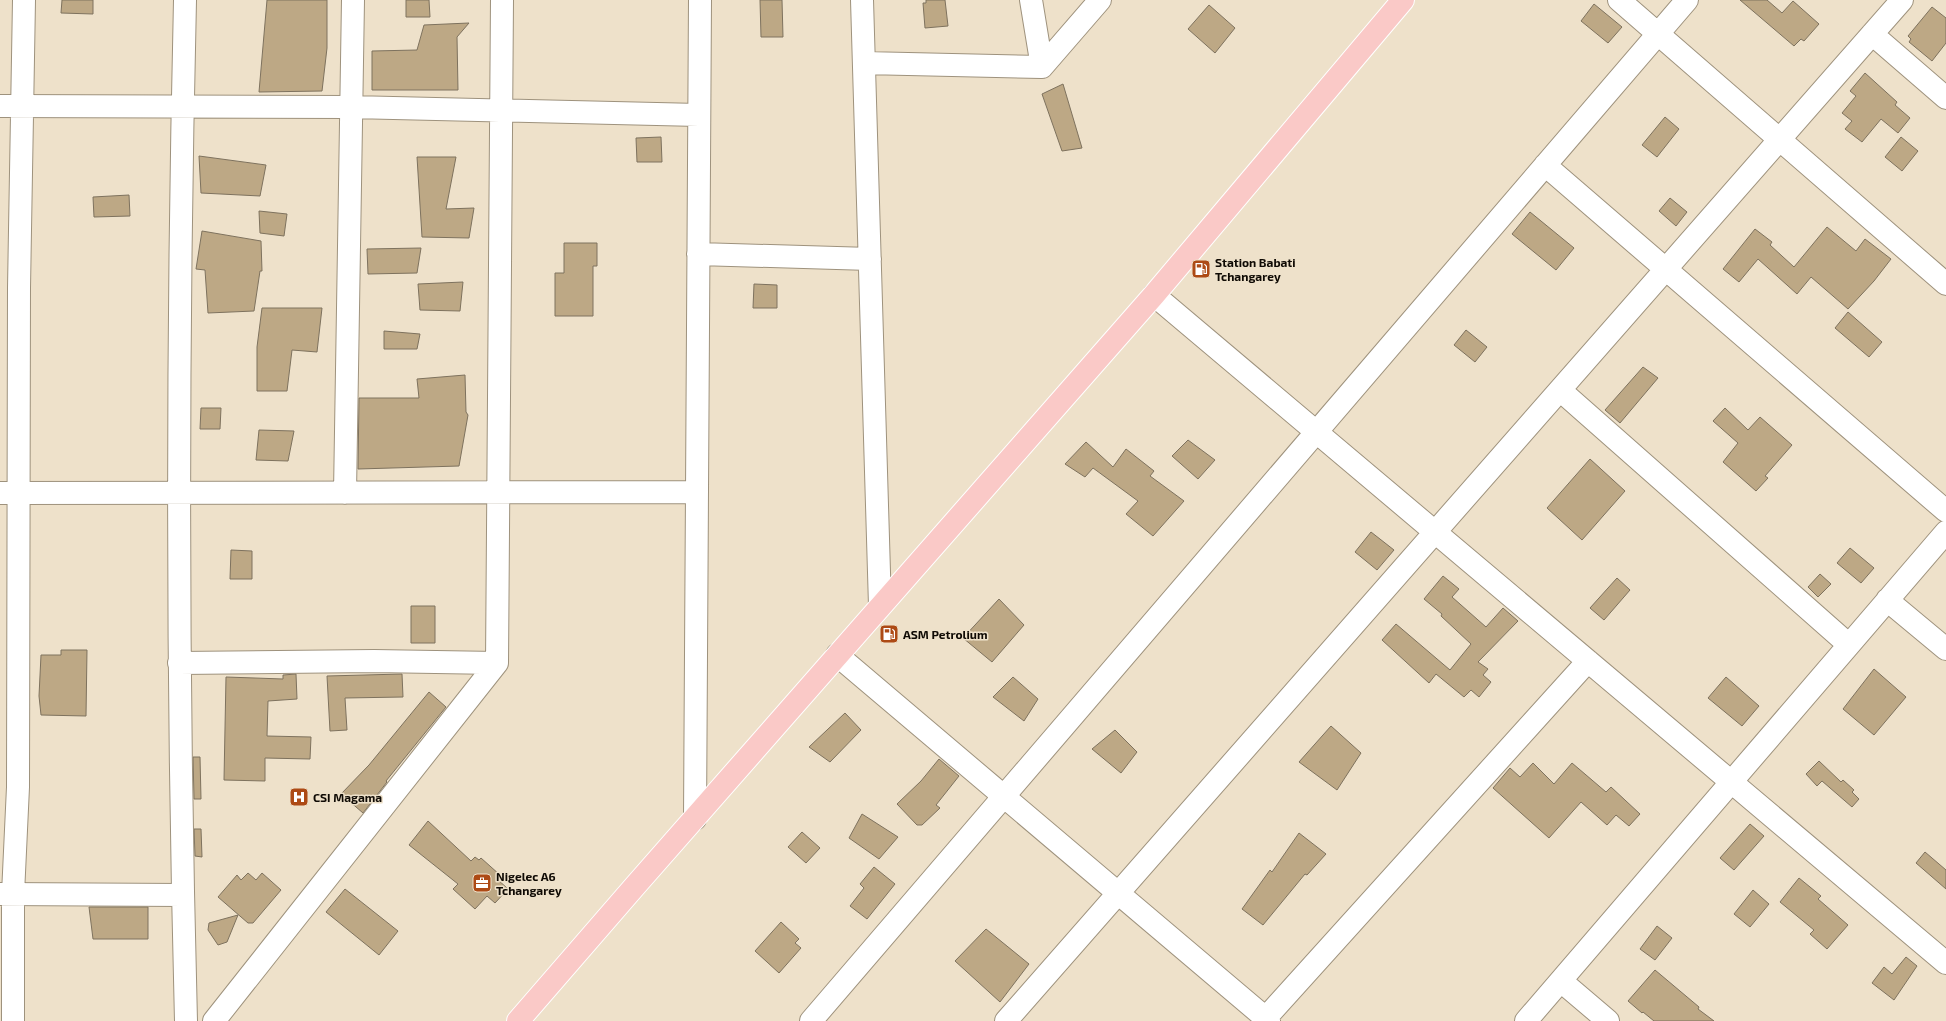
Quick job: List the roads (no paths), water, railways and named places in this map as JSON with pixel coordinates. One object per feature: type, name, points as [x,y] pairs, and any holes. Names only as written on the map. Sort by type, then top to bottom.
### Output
[{"type":"main road","points":[[526,1018],[694,819],[1154,295],[1403,0]]},
{"type":"street","points":[[13,1021],[7,894],[18,787],[10,493],[19,288],[24,0]]},
{"type":"street","points":[[185,0],[178,493],[179,663],[186,1021]]},
{"type":"street","points":[[345,493],[353,0]]},
{"type":"street","points":[[214,1021],[497,663],[502,0]]},
{"type":"street","points":[[694,819],[700,0]]},
{"type":"street","points":[[862,0],[880,606]]},
{"type":"street","points":[[1031,0],[1042,67]]},
{"type":"street","points":[[1042,67],[1100,0]]},
{"type":"street","points":[[1619,0],[1946,284]]},
{"type":"street","points":[[811,1021],[1687,0]]},
{"type":"street","points":[[1006,1021],[1902,0]]},
{"type":"street","points":[[1872,34],[1946,98]]},
{"type":"street","points":[[864,63],[1042,67]]},
{"type":"street","points":[[0,106],[351,107],[699,115]]},
{"type":"street","points":[[1545,165],[1946,512]]},
{"type":"street","points":[[698,254],[870,259]]},
{"type":"street","points":[[1154,295],[1946,963]]},
{"type":"street","points":[[1560,390],[1849,645]]},
{"type":"street","points":[[10,493],[697,492]]},
{"type":"street","points":[[1526,1021],[1946,532]]},
{"type":"street","points":[[1888,600],[1946,650]]},
{"type":"street","points":[[837,655],[1266,1020],[1588,661]]},
{"type":"street","points":[[179,663],[374,661],[497,663]]},
{"type":"street","points":[[7,894],[183,895]]},
{"type":"street","points":[[1561,981],[1608,1021]]},
{"type":"place","name":"Station Babati Tchangarey","points":[[1201,269]]},
{"type":"place","name":"ASM Petrolium","points":[[889,634]]},
{"type":"place","name":"CSI Magama","points":[[299,797]]},
{"type":"place","name":"Nigelec A6 Tchangarey","points":[[482,883]]}]
